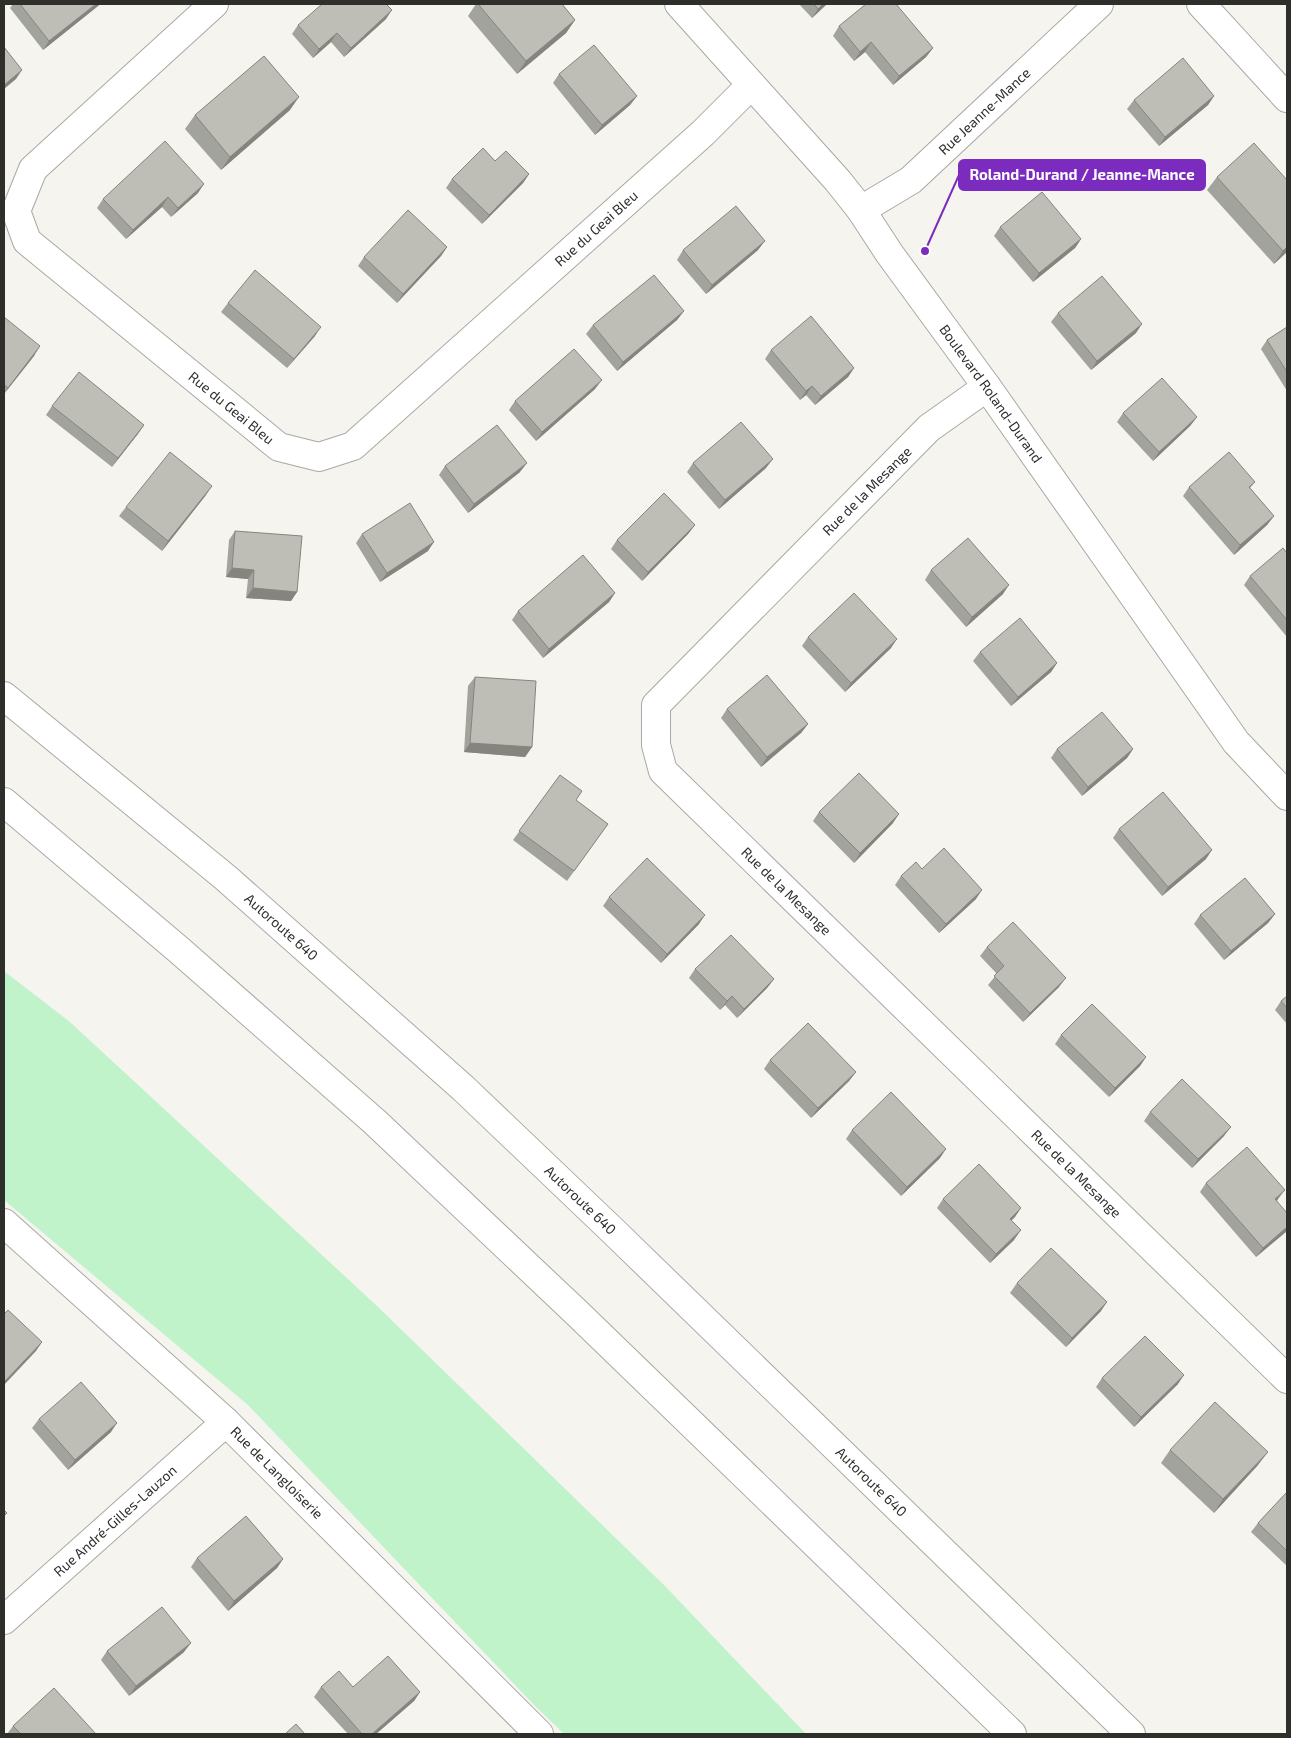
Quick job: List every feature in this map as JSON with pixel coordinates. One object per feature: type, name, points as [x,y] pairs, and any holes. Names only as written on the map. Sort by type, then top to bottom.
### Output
[{"type":"main road","name":"Rue du Geai Bleu","points":[[214,4],[33,170],[16,211],[27,241],[279,447],[319,457],[353,446],[703,133],[751,85]]},
{"type":"main road","name":"Boulevard Roland-Durand","points":[[679,4],[838,180],[1236,742],[1287,796]]},
{"type":"main road","name":"Rue Jeanne-Mance","points":[[861,210],[911,180],[1100,4]]},
{"type":"main road","points":[[1201,4],[1287,98]]},
{"type":"main road","name":"Rue de la Mesange","points":[[986,387],[929,428],[656,705],[656,745],[663,771],[1287,1379]]},
{"type":"main road","name":"Autoroute 640","points":[[4,696],[220,872],[462,1088],[1131,1734]]},
{"type":"main road","points":[[4,802],[223,987],[375,1122],[577,1313],[1012,1734]]},
{"type":"main road","name":"Rue de Langloiserie","points":[[4,1223],[226,1422],[527,1731]]},
{"type":"main road","name":"Rue André-Gilles-Lauzon","points":[[4,1620],[226,1422]]},
{"type":"green space","points":[[4,971],[70,1022],[376,1305],[665,1586],[806,1734],[564,1734],[535,1706],[248,1405],[4,1200]]},
{"type":"building","points":[[20,4],[96,4],[49,41]]},
{"type":"building","points":[[322,4],[386,4],[392,10],[351,48],[337,33],[319,49],[298,25]]},
{"type":"building","points":[[478,4],[562,4],[575,20],[526,61]]},
{"type":"building","points":[[814,4],[823,4],[818,9]]},
{"type":"building","points":[[866,4],[896,4],[933,48],[899,76],[871,42],[860,52],[839,26]]},
{"type":"building","points":[[594,45],[637,96],[602,125],[559,74]]},
{"type":"building","points":[[4,47],[22,70],[4,85]]},
{"type":"building","points":[[264,56],[299,97],[230,157],[195,115]]},
{"type":"building","points":[[1183,58],[1214,96],[1165,137],[1134,100]]},
{"type":"building","points":[[165,141],[204,184],[178,208],[168,197],[133,230],[103,199]]},
{"type":"building","points":[[1254,143],[1287,180],[1287,247],[1283,251],[1217,177]]},
{"type":"building","points":[[483,148],[495,161],[506,151],[529,174],[489,215],[452,179]]},
{"type":"building","points":[[1042,192],[1081,239],[1039,273],[1000,227]]},
{"type":"building","points":[[736,206],[765,241],[712,285],[683,250]]},
{"type":"building","points":[[408,210],[447,247],[403,294],[364,257]]},
{"type":"building","points":[[255,270],[321,327],[294,359],[228,303]]},
{"type":"building","points":[[654,275],[684,311],[623,362],[593,325]]},
{"type":"building","points":[[1102,276],[1142,324],[1097,361],[1058,313]]},
{"type":"building","points":[[811,316],[854,368],[821,396],[812,386],[806,391],[771,350]]},
{"type":"building","points":[[4,317],[40,346],[8,388],[4,385]]},
{"type":"building","points":[[1287,327],[1287,372],[1267,340]]},
{"type":"building","points":[[574,349],[602,380],[542,432],[515,401]]},
{"type":"building","points":[[79,372],[144,425],[118,458],[52,406]]},
{"type":"building","points":[[1162,378],[1197,417],[1159,452],[1123,413]]},
{"type":"building","points":[[741,422],[773,459],[725,500],[693,463]]},
{"type":"building","points":[[497,425],[527,463],[474,504],[445,466]]},
{"type":"building","points":[[170,452],[212,486],[168,541],[126,507]]},
{"type":"building","points":[[1229,452],[1255,482],[1249,487],[1274,516],[1240,545],[1189,487]]},
{"type":"building","points":[[664,493],[695,525],[648,572],[617,540]]},
{"type":"building","points":[[410,503],[434,542],[387,573],[362,534]]},
{"type":"building","points":[[235,531],[302,536],[297,592],[253,588],[254,570],[232,568]]},
{"type":"building","points":[[968,538],[1009,585],[972,617],[931,570]]},
{"type":"building","points":[[1283,548],[1287,553],[1287,620],[1250,576]]},
{"type":"building","points":[[583,555],[615,593],[549,649],[518,611]]},
{"type":"building","points":[[854,593],[897,639],[851,683],[808,637]]},
{"type":"building","points":[[1020,618],[1057,663],[1018,697],[980,652]]},
{"type":"building","points":[[767,675],[808,724],[767,757],[727,709]]},
{"type":"building","points":[[475,677],[536,681],[532,747],[470,743]]},
{"type":"building","points":[[1102,712],[1133,749],[1088,787],[1057,749]]},
{"type":"building","points":[[859,773],[899,814],[860,853],[819,812]]},
{"type":"building","points":[[560,775],[582,791],[576,800],[608,824],[574,871],[519,831]]},
{"type":"building","points":[[1163,792],[1212,850],[1168,887],[1119,829]]},
{"type":"building","points":[[944,848],[982,890],[946,924],[901,876],[916,862],[922,869]]},
{"type":"building","points":[[647,858],[705,915],[667,954],[609,897]]},
{"type":"building","points":[[1245,878],[1275,914],[1231,951],[1200,915]]},
{"type":"building","points":[[1013,922],[1066,978],[1030,1013],[994,976],[1004,966],[987,947]]},
{"type":"building","points":[[731,935],[774,979],[744,1009],[732,996],[727,1001],[695,969]]},
{"type":"building","points":[[1287,996],[1287,1008],[1281,1001]]},
{"type":"building","points":[[1092,1004],[1146,1057],[1115,1088],[1061,1035]]},
{"type":"building","points":[[808,1023],[856,1072],[818,1108],[770,1060]]},
{"type":"building","points":[[1182,1079],[1231,1127],[1198,1159],[1150,1112]]},
{"type":"building","points":[[891,1092],[946,1149],[907,1187],[852,1130]]},
{"type":"building","points":[[1247,1147],[1285,1190],[1275,1199],[1287,1213],[1287,1227],[1263,1248],[1206,1183]]},
{"type":"building","points":[[979,1164],[1021,1208],[1010,1219],[1021,1230],[996,1254],[943,1199]]},
{"type":"building","points":[[1051,1248],[1107,1302],[1072,1338],[1017,1283]]},
{"type":"building","points":[[8,1310],[42,1342],[5,1381],[4,1314]]},
{"type":"building","points":[[1145,1336],[1184,1375],[1141,1417],[1102,1378]]},
{"type":"building","points":[[81,1382],[117,1423],[75,1460],[39,1419]]},
{"type":"building","points":[[1215,1402],[1268,1452],[1223,1499],[1170,1450]]},
{"type":"building","points":[[1287,1492],[1287,1551],[1258,1523]]},
{"type":"building","points":[[246,1516],[283,1559],[234,1601],[197,1558]]},
{"type":"building","points":[[162,1607],[191,1643],[136,1686],[107,1651]]},
{"type":"building","points":[[388,1656],[420,1692],[372,1734],[362,1734],[321,1687],[339,1671],[353,1687]]},
{"type":"building","points":[[54,1688],[96,1734],[21,1734],[13,1726]]},
{"type":"building","points":[[296,1724],[305,1734],[285,1734]]},
{"type":"place","name":"Roland-Durand / Jeanne-Mance","points":[[925,251]]}]
